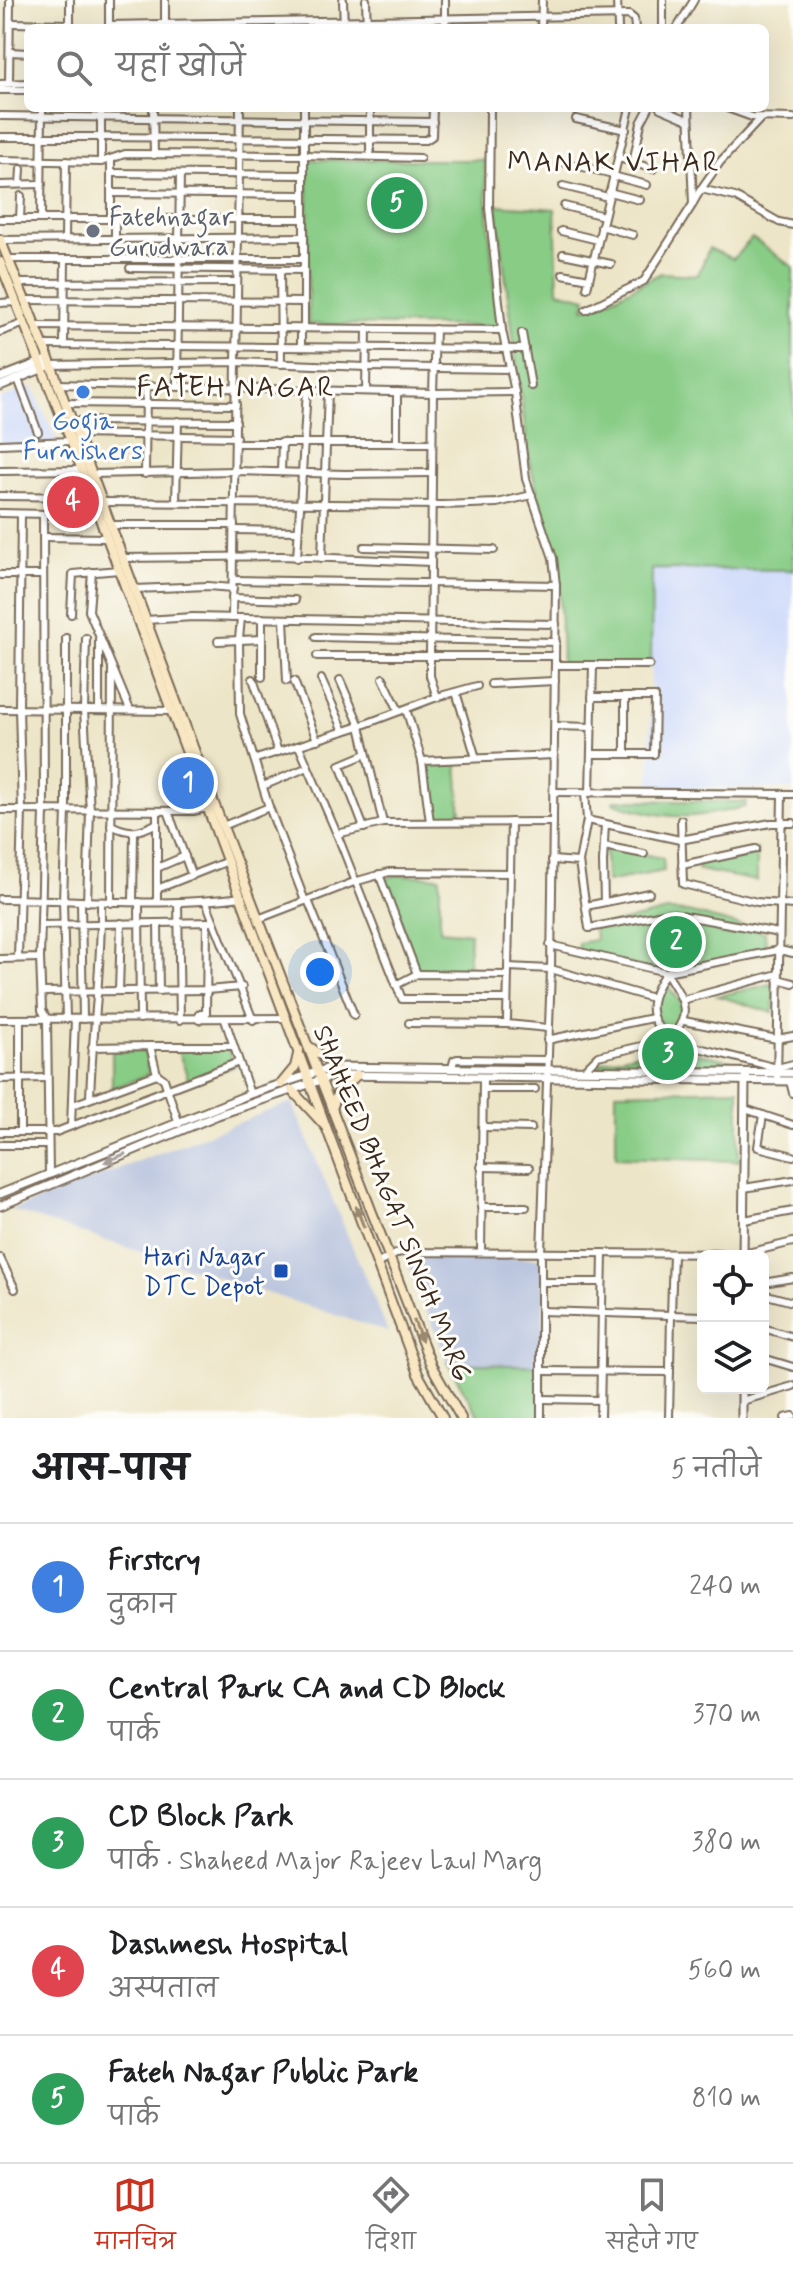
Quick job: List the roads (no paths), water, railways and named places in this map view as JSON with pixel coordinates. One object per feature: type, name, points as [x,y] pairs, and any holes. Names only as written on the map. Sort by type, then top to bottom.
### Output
[{"type":"main road","points":[[0,240],[2,263],[9,283],[21,301],[25,323],[46,364],[74,438],[82,470],[172,711],[212,807],[228,861],[418,1374],[443,1418]]},
{"type":"main road","name":"SHAHEED BHAGAT SINGH MARG","points":[[21,301],[43,345],[46,364],[65,403],[74,438],[103,502],[212,807],[223,826],[431,1365],[461,1418]]},
{"type":"main road","points":[[309,1047],[337,1067]]},
{"type":"main road","points":[[281,1084],[295,1067],[299,1050]]},
{"type":"main road","points":[[332,1109],[334,1098],[357,1075]]},
{"type":"main road","points":[[292,1090],[328,1130]]},
{"type":"street","points":[[3,85],[10,52],[10,0]]},
{"type":"street","points":[[70,0],[70,24]]},
{"type":"street","points":[[109,0],[109,24]]},
{"type":"street","points":[[165,0],[165,24]]},
{"type":"street","points":[[343,0],[344,24]]},
{"type":"street","points":[[366,0],[367,24]]},
{"type":"street","points":[[445,0],[445,24]]},
{"type":"street","points":[[541,24],[542,0]]},
{"type":"street","points":[[617,0],[618,24]]},
{"type":"street","points":[[663,0],[663,24]]},
{"type":"street","points":[[679,24],[694,0]]},
{"type":"street","points":[[380,24],[445,19],[618,15],[631,16],[634,24]]},
{"type":"street","points":[[10,23],[30,24]]},
{"type":"street","points":[[10,52],[24,53]]},
{"type":"street","points":[[3,85],[24,83]]},
{"type":"street","points":[[3,85],[24,89]]},
{"type":"street","points":[[41,219],[42,112]]},
{"type":"street","points":[[101,112],[101,162]]},
{"type":"street","points":[[153,112],[154,155]]},
{"type":"street","points":[[232,618],[240,112]]},
{"type":"street","points":[[301,347],[304,302],[304,112]]},
{"type":"street","points":[[370,112],[370,156]]},
{"type":"street","points":[[0,137],[429,140],[432,136],[433,112]]},
{"type":"street","points":[[490,112],[489,208],[502,330],[515,392],[519,436],[532,495],[553,558],[556,585],[551,969],[541,1253],[541,1418]]},
{"type":"street","points":[[587,288],[629,112]]},
{"type":"street","points":[[633,163],[641,123],[647,112]]},
{"type":"street","points":[[669,112],[688,120]]},
{"type":"street","points":[[689,112],[693,204]]},
{"type":"street","points":[[736,112],[761,118],[793,118]]},
{"type":"street","points":[[0,116],[433,122]]},
{"type":"street","points":[[586,310],[644,281],[720,162],[761,118]]},
{"type":"street","points":[[576,119],[626,130]]},
{"type":"street","points":[[0,160],[101,162],[125,154],[420,158]]},
{"type":"street","points":[[619,158],[653,169]]},
{"type":"street","points":[[65,239],[66,161]]},
{"type":"street","points":[[111,161],[115,239]]},
{"type":"street","points":[[566,163],[647,185]]},
{"type":"street","points":[[20,184],[21,169]]},
{"type":"street","points":[[111,173],[304,175]]},
{"type":"street","points":[[177,385],[180,174]]},
{"type":"street","points":[[0,185],[42,184]]},
{"type":"street","points":[[563,186],[640,200]]},
{"type":"street","points":[[701,189],[735,197],[779,222],[793,225]]},
{"type":"street","points":[[112,193],[304,195]]},
{"type":"street","points":[[20,219],[21,196]]},
{"type":"street","points":[[564,206],[604,216]]},
{"type":"street","points":[[0,219],[304,219]]},
{"type":"street","points":[[601,226],[633,235]]},
{"type":"street","points":[[561,231],[598,240]]},
{"type":"street","points":[[0,240],[304,237]]},
{"type":"street","points":[[563,254],[611,264]]},
{"type":"street","points":[[2,263],[65,259],[303,259]]},
{"type":"street","points":[[64,345],[65,259]]},
{"type":"street","points":[[130,268],[303,270]]},
{"type":"street","points":[[280,270],[281,364]]},
{"type":"street","points":[[563,274],[589,279]]},
{"type":"street","points":[[9,283],[237,282]]},
{"type":"street","points":[[0,303],[65,300],[304,302]]},
{"type":"street","points":[[0,332],[25,323]]},
{"type":"street","points":[[35,326],[502,330]]},
{"type":"street","points":[[366,391],[367,328]]},
{"type":"street","points":[[435,329],[430,676],[437,697]]},
{"type":"street","points":[[522,333],[531,386]]},
{"type":"street","points":[[43,345],[525,349]]},
{"type":"street","points":[[0,378],[46,364],[236,362],[510,369]]},
{"type":"street","points":[[0,386],[46,364]]},
{"type":"street","points":[[18,379],[38,432]]},
{"type":"street","points":[[57,384],[433,393],[515,392]]},
{"type":"street","points":[[145,474],[146,385]]},
{"type":"street","points":[[297,558],[307,389]]},
{"type":"street","points":[[322,558],[328,390]]},
{"type":"street","points":[[397,392],[397,442]]},
{"type":"street","points":[[65,403],[236,405]]},
{"type":"street","points":[[72,421],[236,422]]},
{"type":"street","points":[[176,502],[178,421]]},
{"type":"street","points":[[0,444],[146,436],[282,442],[432,443]]},
{"type":"street","points":[[281,472],[282,442]]},
{"type":"street","points":[[0,471],[82,470]]},
{"type":"street","points":[[92,474],[235,471],[432,473]]},
{"type":"street","points":[[103,502],[432,505],[497,503],[532,495]]},
{"type":"street","points":[[0,496],[92,497]]},
{"type":"street","points":[[0,513],[99,515]]},
{"type":"street","points":[[18,958],[22,811],[19,709],[21,514]]},
{"type":"street","points":[[43,515],[44,811],[40,958],[42,1010],[47,1019],[49,1175]]},
{"type":"street","points":[[111,525],[298,531]]},
{"type":"street","points":[[43,537],[107,538]]},
{"type":"street","points":[[364,547],[494,550]]},
{"type":"street","points":[[123,558],[322,558],[431,562]]},
{"type":"street","points":[[71,614],[73,574],[119,570]]},
{"type":"street","points":[[92,572],[89,611],[130,710]]},
{"type":"street","points":[[0,575],[43,575]]},
{"type":"street","points":[[233,580],[556,585]]},
{"type":"street","points":[[135,589],[233,588]]},
{"type":"street","points":[[232,598],[295,600]]},
{"type":"street","points":[[241,618],[240,714],[269,807],[354,1015]]},
{"type":"street","points":[[146,620],[262,618],[556,624]]},
{"type":"street","points":[[262,618],[262,677]]},
{"type":"street","points":[[284,619],[290,681],[317,740]]},
{"type":"street","points":[[99,636],[99,710]]},
{"type":"street","points":[[316,637],[556,642]]},
{"type":"street","points":[[66,638],[63,900],[66,1019]]},
{"type":"street","points":[[71,1126],[84,991],[81,925],[90,811],[84,710],[86,638]]},
{"type":"street","points":[[218,641],[262,639]]},
{"type":"street","points":[[317,656],[555,656]]},
{"type":"street","points":[[555,665],[649,665]]},
{"type":"street","points":[[593,665],[587,820],[579,862],[589,928],[669,913],[779,933]]},
{"type":"street","points":[[111,903],[112,667]]},
{"type":"street","points":[[383,678],[402,710],[422,761],[430,822]]},
{"type":"street","points":[[253,679],[278,752]]},
{"type":"street","points":[[321,679],[344,731]]},
{"type":"street","points":[[340,680],[360,726],[383,823]]},
{"type":"street","points":[[491,684],[555,681]]},
{"type":"street","points":[[256,759],[477,686]]},
{"type":"street","points":[[456,692],[476,758]]},
{"type":"street","points":[[591,754],[654,754],[655,697],[592,697]]},
{"type":"street","points":[[625,697],[625,754]]},
{"type":"street","points":[[0,709],[172,711]]},
{"type":"street","points":[[555,726],[592,727]]},
{"type":"street","points":[[299,746],[402,999],[507,999]]},
{"type":"street","points":[[364,828],[340,765],[366,754]]},
{"type":"street","points":[[422,761],[554,755]]},
{"type":"street","points":[[263,786],[308,767]]},
{"type":"street","points":[[554,792],[793,794]]},
{"type":"street","points":[[777,1074],[782,794]]},
{"type":"street","points":[[0,810],[168,811],[212,807]]},
{"type":"street","points":[[223,826],[269,807]]},
{"type":"street","points":[[157,811],[157,902]]},
{"type":"street","points":[[168,811],[192,876]]},
{"type":"street","points":[[587,820],[680,840],[782,822],[793,823]]},
{"type":"street","points":[[681,820],[683,884],[780,905],[793,905]]},
{"type":"street","points":[[507,1019],[511,822]]},
{"type":"street","points":[[337,834],[383,823],[553,822]]},
{"type":"street","points":[[111,825],[134,833],[157,823]]},
{"type":"street","points":[[604,902],[605,824]]},
{"type":"street","points":[[134,833],[136,902],[140,923],[140,1019]]},
{"type":"street","points":[[604,846],[644,854]]},
{"type":"street","points":[[682,865],[756,849]]},
{"type":"street","points":[[157,868],[185,856]]},
{"type":"street","points":[[552,860],[579,862]]},
{"type":"street","points":[[157,889],[228,861]]},
{"type":"street","points":[[258,919],[379,874],[510,873]]},
{"type":"street","points":[[379,874],[417,974]]},
{"type":"street","points":[[586,906],[649,893]]},
{"type":"street","points":[[0,899],[111,903],[206,902],[242,897]]},
{"type":"street","points":[[178,902],[180,1020]]},
{"type":"street","points":[[206,902],[211,922],[242,987],[253,1020]]},
{"type":"street","points":[[90,1098],[99,990],[101,903]]},
{"type":"street","points":[[42,925],[211,922]]},
{"type":"street","points":[[199,1020],[199,1014],[206,1014],[211,922]]},
{"type":"street","points":[[119,991],[121,923]]},
{"type":"street","points":[[158,923],[159,991]]},
{"type":"street","points":[[550,945],[666,972],[779,950],[793,953]]},
{"type":"street","points":[[0,959],[40,958]]},
{"type":"street","points":[[396,985],[417,974],[551,969],[652,998]]},
{"type":"street","points":[[666,972],[652,998],[652,1018],[668,1040]]},
{"type":"street","points":[[666,972],[682,1000],[684,1021],[668,1040]]},
{"type":"street","points":[[682,1000],[778,976],[793,983]]},
{"type":"street","points":[[42,992],[242,987]]},
{"type":"street","points":[[0,1019],[287,1018]]},
{"type":"street","points":[[547,1040],[652,1018]]},
{"type":"street","points":[[20,1019],[20,1131]]},
{"type":"street","points":[[225,1020],[250,1094]]},
{"type":"street","points":[[684,1021],[777,1039],[793,1036]]},
{"type":"street","points":[[409,1023],[507,1024],[548,1028]]},
{"type":"street","points":[[585,1069],[598,1056],[668,1040],[792,1079],[793,1093]]},
{"type":"street","points":[[150,1046],[157,1074],[164,1079],[179,1124]]},
{"type":"street","points":[[92,1047],[233,1046]]},
{"type":"street","points":[[452,1068],[457,1059],[547,1060]]},
{"type":"street","points":[[0,1132],[47,1132],[71,1126],[239,1062]]},
{"type":"street","points":[[0,1194],[250,1094],[310,1078],[337,1067],[745,1076],[777,1074],[793,1064]]},
{"type":"street","points":[[320,1074],[483,1077],[585,1069],[745,1076]]},
{"type":"street","points":[[73,1105],[157,1074]]},
{"type":"street","points":[[743,1250],[745,1076]]},
{"type":"street","points":[[481,1252],[483,1077]]},
{"type":"street","points":[[0,1079],[47,1078]]},
{"type":"street","points":[[0,1206],[218,1115],[292,1090],[310,1078]]},
{"type":"street","points":[[483,1089],[535,1089]]},
{"type":"street","points":[[745,1109],[793,1125]]},
{"type":"street","points":[[763,1115],[758,1147],[793,1156]]},
{"type":"street","points":[[482,1127],[531,1128]]},
{"type":"street","points":[[0,1145],[48,1145]]},
{"type":"street","points":[[340,1164],[352,1158]]},
{"type":"street","points":[[481,1167],[529,1168]]},
{"type":"street","points":[[744,1188],[793,1180]]},
{"type":"street","points":[[481,1207],[526,1207]]},
{"type":"street","points":[[744,1220],[793,1211]]},
{"type":"street","points":[[762,1250],[793,1242]]},
{"type":"street","points":[[378,1263],[400,1252],[697,1254]]},
{"type":"street","points":[[600,1418],[603,1253]]},
{"type":"street","points":[[669,1418],[673,1254]]},
{"type":"street","points":[[0,1258],[15,1289]]},
{"type":"street","points":[[769,1283],[793,1278]]},
{"type":"street","points":[[541,1282],[602,1282]]},
{"type":"street","points":[[769,1296],[793,1302]]},
{"type":"street","points":[[541,1311],[697,1316]]},
{"type":"street","points":[[769,1330],[793,1337]]},
{"type":"street","points":[[769,1360],[793,1367]]},
{"type":"street","points":[[541,1371],[670,1372]]},
{"type":"street","points":[[742,1401],[793,1386]]},
{"type":"street","points":[[742,1394],[742,1418]]},
{"type":"street","points":[[541,1399],[600,1400]]},
{"type":"street","points":[[785,1418],[793,1416]]},
{"type":"place","name":"Fateh Nagar Public Park","points":[[397,203]]},
{"type":"place","name":"Fatehnagar Gurudwara","points":[[93,231]]},
{"type":"place","name":"Gogia Furnishers","points":[[83,392]]},
{"type":"place","name":"Dashmesh Hospital","points":[[73,502]]},
{"type":"place","name":"Firstcry","points":[[188,783]]},
{"type":"place","name":"Central Park CA and CD Block","points":[[676,942]]},
{"type":"place","name":"CD Block Park","points":[[668,1054]]},
{"type":"place","name":"Hari Nagar DTC Depot","points":[[281,1271]]},
{"type":"district","name":"MANAK VIHAR","points":[[614,161]]},
{"type":"district","name":"FATEH NAGAR","points":[[236,386]]}]
